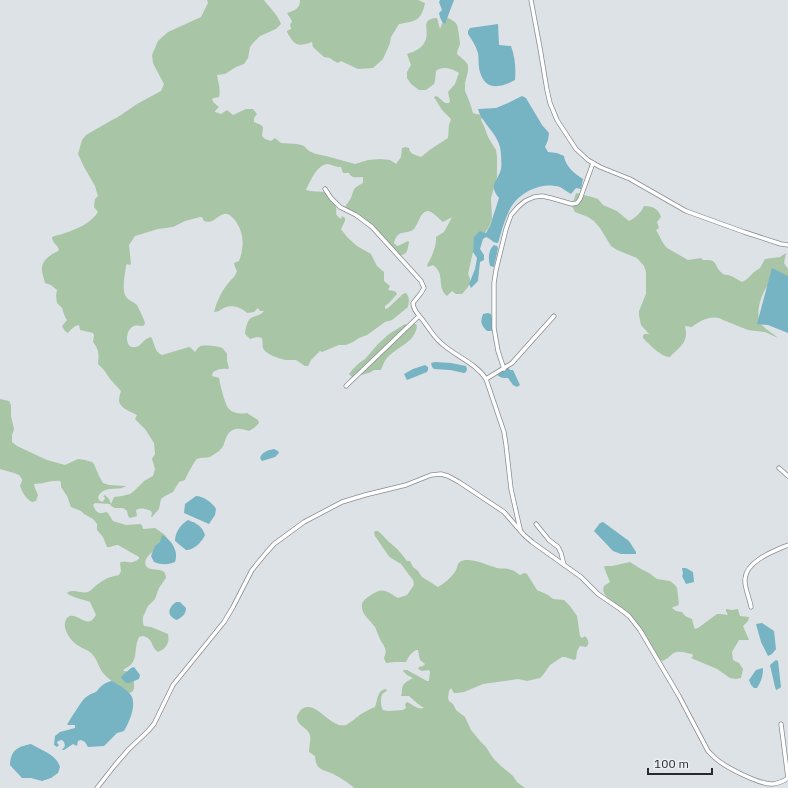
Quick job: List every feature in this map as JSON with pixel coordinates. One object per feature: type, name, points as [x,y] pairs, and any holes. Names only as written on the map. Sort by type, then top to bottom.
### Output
[{"type":"street","points":[[531,0],[550,104],[556,120],[576,149],[593,163],[630,179],[686,210],[744,232],[788,245]]},
{"type":"street","points":[[504,369],[495,340],[494,283],[506,230],[511,215],[525,201],[534,197],[542,196],[577,204],[593,163]]},
{"type":"street","points":[[325,189],[340,207],[356,215],[372,227],[421,281],[423,291],[413,304],[414,309],[432,333],[442,343],[484,375],[504,432],[511,489],[520,530]]},
{"type":"street","points":[[346,386],[419,316]]},
{"type":"street","points":[[486,380],[512,363],[554,316]]},
{"type":"street","points":[[779,468],[788,476]]},
{"type":"street","points":[[97,788],[129,749],[154,724],[173,685],[224,622],[256,564],[274,544],[304,522],[342,502],[406,485],[431,475],[441,474],[459,482],[504,512],[532,542],[580,577],[598,594],[629,616],[640,630],[679,696],[708,752],[715,759],[737,772],[770,786],[783,781],[788,778],[782,724]]},
{"type":"street","points":[[536,524],[549,540],[558,547],[564,565]]},
{"type":"street","points":[[751,607],[745,579],[746,573],[754,562],[788,544]]},
{"type":"green space","points":[[207,0],[264,0],[276,14],[281,24],[276,29],[260,36],[253,43],[250,47],[248,58],[244,64],[225,74],[217,75],[220,94],[219,97],[212,99],[219,107],[215,112],[221,114],[227,110],[233,115],[246,109],[253,109],[257,114],[254,118],[254,122],[263,127],[262,136],[265,139],[271,141],[275,138],[281,143],[301,145],[316,154],[355,164],[368,160],[380,159],[390,160],[396,164],[401,157],[402,148],[409,148],[411,153],[421,157],[448,138],[451,119],[442,110],[434,97],[436,96],[445,103],[449,103],[448,92],[455,84],[459,73],[448,68],[438,69],[436,71],[434,84],[426,90],[419,90],[411,84],[407,78],[407,72],[411,65],[407,54],[423,45],[427,35],[426,25],[429,20],[437,18],[440,29],[444,18],[446,17],[452,20],[457,25],[459,37],[460,44],[457,54],[468,65],[465,91],[473,113],[483,115],[481,120],[488,137],[496,150],[497,177],[491,198],[492,219],[484,234],[474,244],[468,274],[470,283],[462,294],[456,294],[452,291],[447,296],[442,289],[439,272],[433,265],[428,267],[427,265],[436,244],[436,237],[444,232],[452,217],[443,222],[431,212],[425,212],[414,229],[398,235],[396,238],[394,243],[397,246],[408,241],[409,242],[405,253],[402,255],[398,254],[388,247],[361,219],[345,209],[354,189],[363,183],[363,177],[353,177],[349,173],[343,173],[341,167],[328,164],[317,170],[306,190],[323,192],[328,196],[336,207],[337,216],[341,219],[342,216],[345,218],[341,229],[357,246],[371,254],[377,266],[384,272],[384,281],[390,286],[388,290],[394,291],[397,294],[385,306],[385,309],[406,293],[409,301],[408,307],[392,320],[385,322],[367,335],[353,342],[346,345],[339,345],[322,352],[320,351],[311,360],[308,366],[305,366],[296,360],[286,360],[270,354],[263,348],[262,338],[257,337],[250,339],[245,334],[248,321],[252,317],[260,315],[264,311],[260,311],[258,308],[254,312],[247,313],[240,308],[232,306],[214,312],[222,292],[237,272],[234,263],[239,261],[243,243],[239,227],[230,216],[224,214],[213,221],[207,222],[200,217],[185,221],[173,227],[158,229],[135,236],[129,245],[131,264],[127,264],[126,266],[124,292],[128,299],[137,305],[145,324],[143,326],[134,326],[131,328],[127,334],[127,342],[131,347],[137,347],[146,339],[151,337],[157,352],[162,355],[189,347],[195,352],[198,347],[201,346],[214,346],[222,348],[227,353],[229,368],[217,370],[213,372],[212,376],[219,378],[227,407],[233,412],[242,414],[247,413],[258,420],[259,423],[249,431],[240,429],[233,430],[227,435],[222,448],[219,451],[210,457],[197,459],[185,480],[179,482],[173,492],[161,499],[159,509],[152,517],[151,511],[144,509],[136,510],[137,516],[130,518],[127,511],[123,508],[115,508],[110,504],[95,503],[93,505],[98,512],[108,513],[113,521],[126,525],[140,524],[142,525],[143,529],[155,528],[165,535],[169,541],[152,552],[146,560],[145,563],[148,568],[163,571],[166,578],[159,588],[155,599],[148,606],[143,617],[144,626],[151,627],[168,634],[168,643],[158,652],[149,639],[143,636],[139,637],[134,660],[129,667],[123,670],[132,672],[134,675],[134,688],[130,693],[118,686],[106,676],[91,653],[76,644],[70,638],[67,634],[65,622],[70,616],[89,621],[93,620],[96,615],[90,602],[67,593],[72,591],[88,592],[105,579],[119,575],[121,571],[121,562],[133,562],[139,559],[139,557],[118,545],[107,547],[103,537],[97,530],[97,524],[93,519],[81,511],[71,507],[67,496],[61,487],[60,481],[34,484],[38,495],[36,501],[32,502],[22,491],[20,486],[22,479],[19,475],[0,469],[0,399],[9,401],[11,405],[11,416],[14,429],[12,442],[17,446],[47,460],[65,465],[78,459],[92,462],[103,483],[109,485],[126,486],[122,488],[107,489],[101,493],[98,497],[102,502],[105,498],[103,496],[105,495],[111,504],[114,497],[130,494],[144,481],[153,476],[155,469],[152,459],[155,454],[154,443],[145,429],[135,419],[137,415],[121,406],[119,398],[121,391],[98,364],[98,352],[93,342],[93,333],[80,330],[79,325],[68,333],[65,331],[62,326],[67,320],[62,308],[57,303],[57,290],[51,285],[45,283],[42,268],[44,261],[59,250],[52,237],[83,225],[92,219],[98,212],[94,207],[95,199],[98,196],[95,186],[78,154],[82,140],[86,135],[161,91],[164,84],[153,63],[152,55],[158,41],[168,32],[201,17],[208,3]]},
{"type":"green space","points":[[300,0],[418,0],[425,3],[422,13],[417,19],[399,24],[391,37],[383,59],[373,68],[358,69],[341,61],[338,63],[330,58],[324,57],[313,47],[312,42],[303,45],[294,43],[287,32],[291,29],[290,25],[292,21],[287,13],[298,7]]},
{"type":"green space","points":[[576,193],[598,199],[603,205],[617,211],[629,221],[638,215],[644,206],[655,208],[661,217],[657,222],[659,228],[656,230],[667,248],[688,260],[701,258],[703,260],[711,260],[723,274],[730,275],[742,282],[760,268],[765,259],[780,257],[786,253],[784,263],[788,269],[788,291],[772,282],[768,285],[762,295],[758,315],[761,324],[778,338],[765,332],[748,330],[719,318],[711,318],[703,320],[692,327],[685,326],[685,340],[670,357],[659,353],[643,338],[644,334],[649,334],[641,325],[639,315],[639,311],[646,294],[646,272],[644,266],[637,258],[611,246],[594,221],[575,212],[572,206]]},
{"type":"green space","points":[[405,324],[416,324],[416,331],[410,340],[388,357],[381,370],[374,370],[369,373],[352,377],[349,374],[389,334]]},
{"type":"green space","points":[[375,531],[378,531],[407,561],[410,561],[422,577],[438,587],[446,582],[456,570],[460,562],[468,560],[478,562],[497,568],[510,569],[520,575],[524,573],[527,574],[537,590],[553,599],[564,600],[577,616],[580,636],[582,638],[585,636],[588,639],[588,645],[586,647],[580,646],[577,651],[576,659],[574,660],[562,657],[550,665],[540,678],[527,681],[518,679],[483,684],[464,692],[457,693],[454,693],[451,688],[449,691],[449,701],[453,704],[456,710],[465,717],[471,730],[486,747],[493,758],[525,788],[354,788],[339,777],[321,769],[317,765],[315,756],[309,752],[310,735],[297,719],[297,716],[301,710],[307,707],[313,708],[334,723],[346,725],[361,714],[375,707],[379,693],[386,689],[387,691],[382,695],[381,699],[383,710],[403,710],[406,708],[405,704],[407,702],[417,708],[424,708],[409,696],[401,696],[403,686],[406,682],[413,678],[407,675],[403,671],[404,670],[407,670],[429,681],[429,670],[422,671],[418,669],[425,664],[420,660],[418,650],[411,654],[406,662],[386,663],[384,658],[386,652],[385,648],[375,627],[363,611],[363,601],[375,593],[384,591],[398,598],[407,595],[414,585],[413,580],[401,564],[388,555],[375,536]]},
{"type":"green space","points":[[630,562],[657,579],[670,581],[675,585],[677,588],[679,604],[672,608],[676,611],[682,612],[685,616],[692,619],[695,629],[717,614],[728,615],[726,609],[738,609],[740,616],[749,617],[748,621],[743,626],[749,640],[739,640],[732,652],[733,660],[739,663],[743,669],[741,678],[730,678],[717,669],[691,658],[693,656],[692,654],[676,652],[662,661],[652,651],[630,615],[608,598],[603,590],[604,586],[610,582],[604,566],[612,566]]},
{"type":"water","points":[[440,0],[454,0],[445,24],[439,13],[442,10],[439,2]]},
{"type":"water","points":[[498,24],[499,45],[511,46],[514,58],[515,80],[504,85],[494,86],[490,85],[482,78],[479,70],[478,53],[468,34],[468,31],[470,28]]},
{"type":"water","points":[[522,96],[526,98],[542,125],[549,133],[545,147],[548,152],[557,153],[564,156],[568,166],[583,179],[581,189],[576,188],[571,194],[560,187],[538,187],[530,190],[518,199],[507,215],[498,243],[486,237],[483,239],[480,249],[484,255],[484,260],[480,262],[478,281],[471,288],[469,284],[475,269],[477,258],[473,252],[474,237],[480,231],[486,233],[490,226],[499,198],[494,190],[494,184],[501,169],[500,149],[498,142],[493,132],[482,118],[478,109],[496,108]]},
{"type":"water","points":[[494,245],[498,248],[494,267],[490,266],[489,258],[491,249]]},
{"type":"water","points":[[772,268],[788,276],[788,333],[768,325],[757,324]]},
{"type":"water","points":[[483,314],[491,314],[493,331],[487,331],[483,327]]},
{"type":"water","points":[[435,362],[466,366],[467,369],[464,373],[434,369],[431,363]]},
{"type":"water","points":[[425,365],[428,367],[427,372],[407,380],[404,374]]},
{"type":"water","points":[[507,366],[510,370],[513,370],[520,385],[517,387],[513,385],[508,378],[500,377],[496,373]]},
{"type":"water","points":[[274,449],[279,453],[275,457],[262,461],[260,458],[262,454]]},
{"type":"water","points":[[196,496],[208,500],[216,509],[215,515],[209,524],[184,513],[185,504]]},
{"type":"water","points":[[188,520],[198,525],[205,535],[202,540],[192,549],[186,550],[175,541],[176,534],[179,529]]},
{"type":"water","points":[[603,522],[629,541],[636,554],[621,554],[613,551],[594,531],[600,523]]},
{"type":"water","points":[[162,535],[172,543],[174,547],[176,554],[175,562],[160,564],[154,562],[151,556],[155,546],[160,542]]},
{"type":"water","points":[[682,568],[686,568],[693,572],[694,582],[686,584],[682,576]]},
{"type":"water","points":[[176,602],[180,602],[186,608],[181,618],[177,620],[171,616],[169,612],[171,607]]},
{"type":"water","points":[[762,623],[774,631],[776,649],[768,656],[761,642],[756,624]]},
{"type":"water","points":[[776,660],[778,661],[781,687],[776,690],[770,665]]},
{"type":"water","points":[[134,667],[140,675],[139,679],[126,683],[121,677]]},
{"type":"water","points":[[763,668],[761,681],[757,688],[754,688],[749,680],[756,670]]},
{"type":"water","points":[[112,681],[129,692],[133,701],[131,715],[124,731],[117,733],[104,746],[88,747],[85,742],[81,740],[78,741],[77,746],[73,744],[64,750],[62,750],[65,746],[62,740],[58,741],[57,743],[59,745],[57,747],[54,745],[55,736],[60,732],[75,728],[75,725],[67,725],[83,700],[105,684]]},
{"type":"water","points":[[31,744],[56,759],[60,767],[58,773],[51,778],[42,781],[31,778],[22,778],[10,765],[12,756],[18,748]]}]
